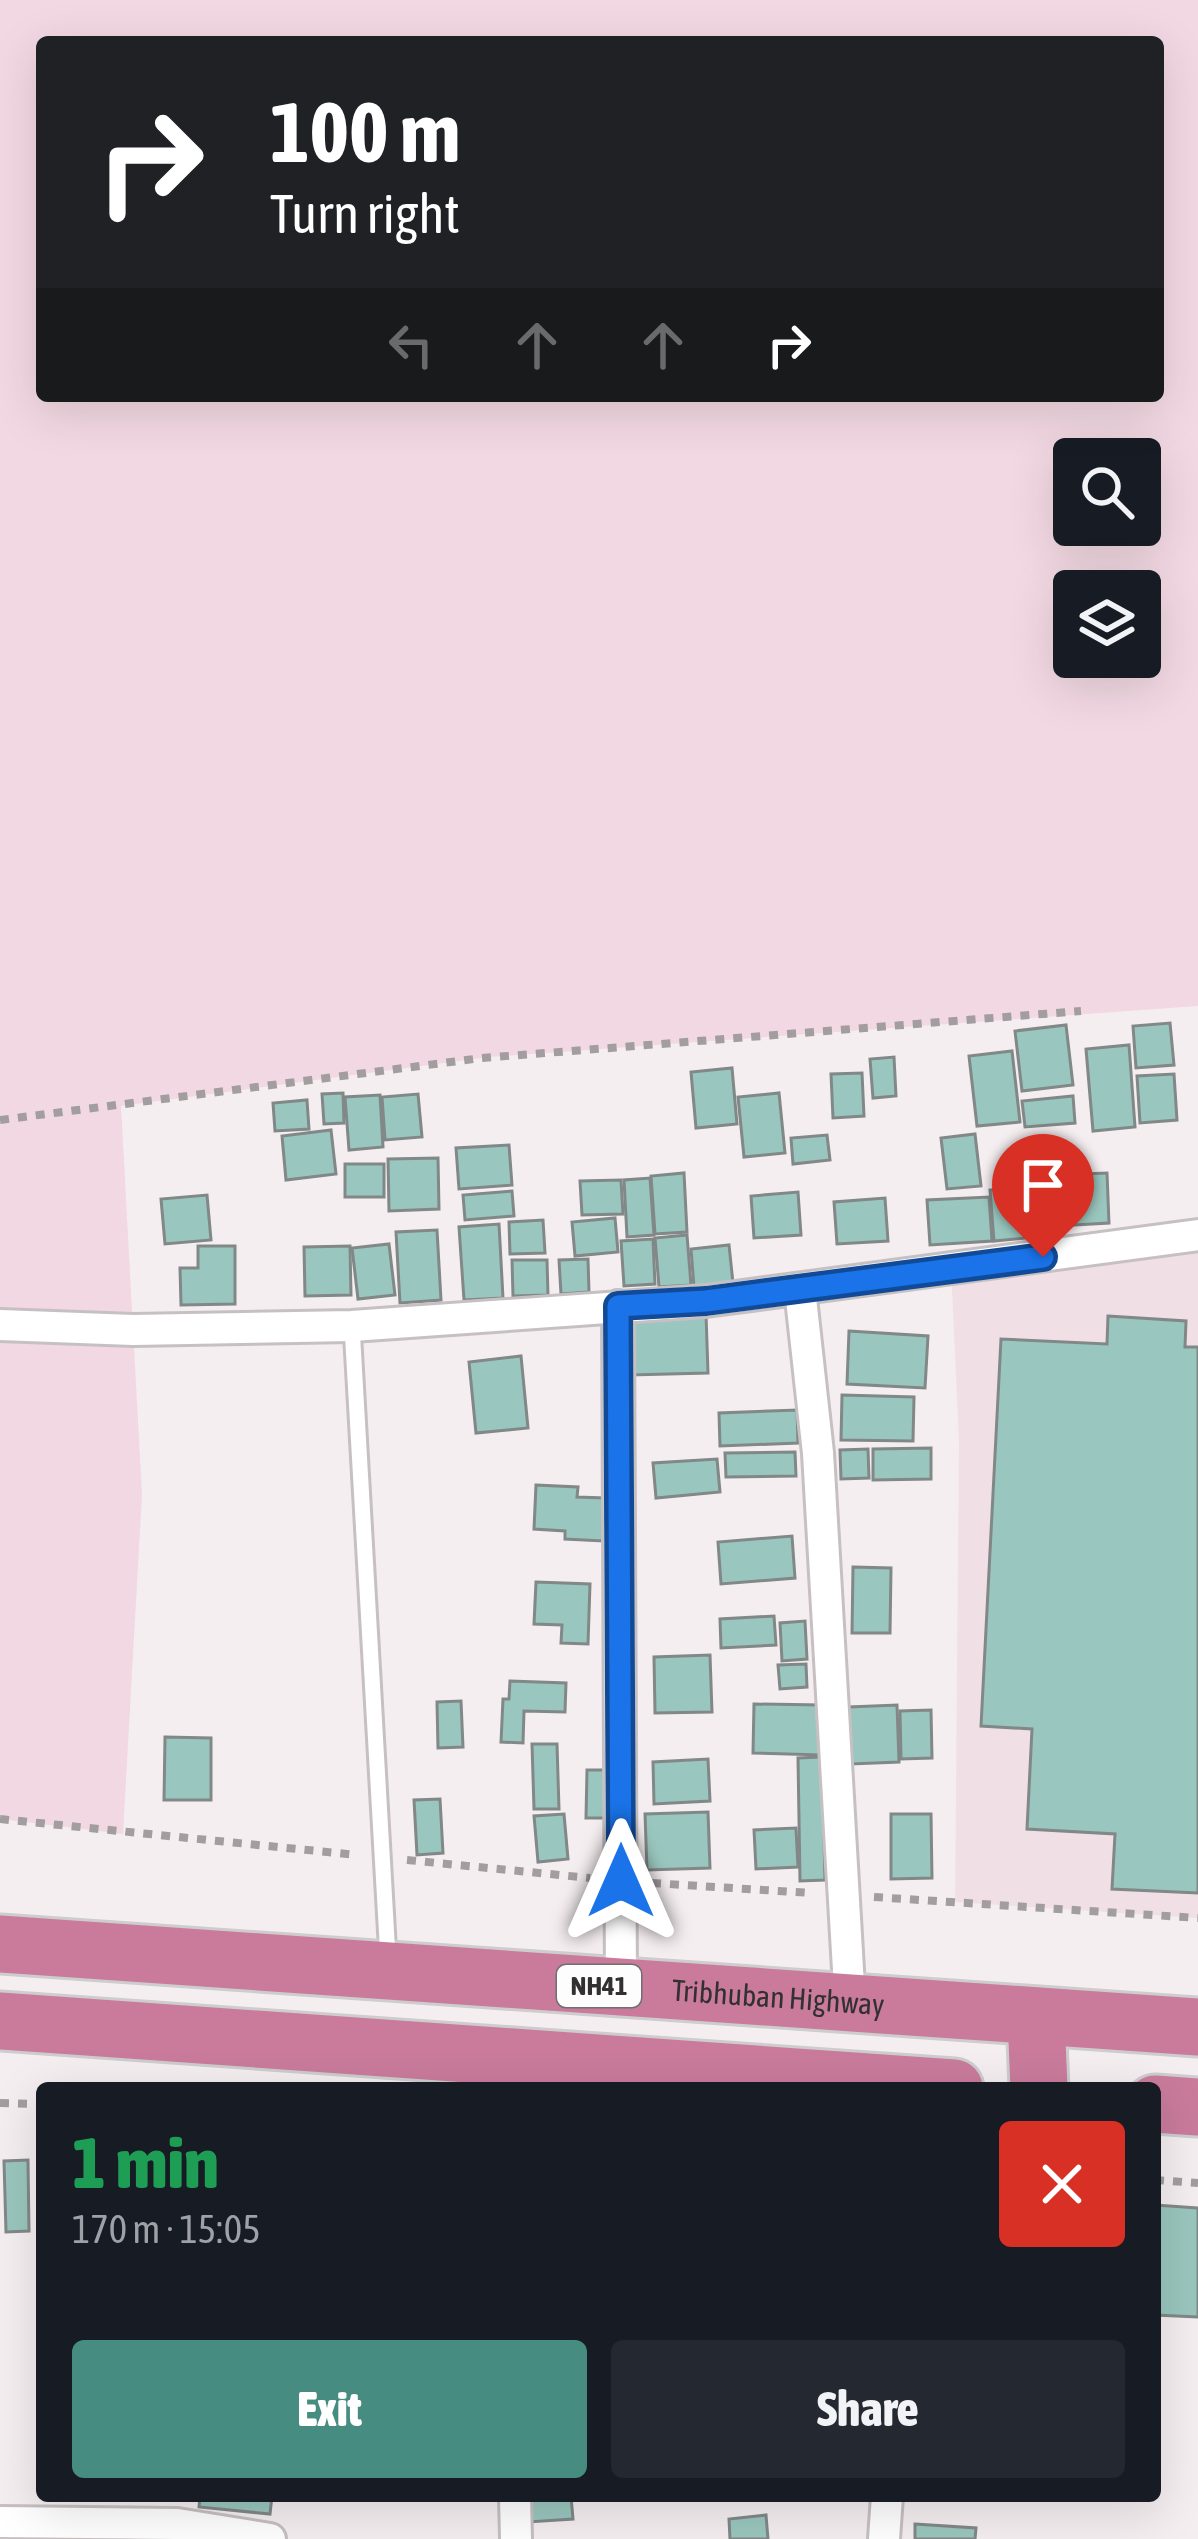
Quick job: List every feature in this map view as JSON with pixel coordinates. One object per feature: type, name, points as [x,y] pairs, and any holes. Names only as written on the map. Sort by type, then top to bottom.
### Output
[{"type":"highway","name":"Tribhuban Highway","points":[[0,1944],[1198,2026]]},
{"type":"highway","points":[[1036,2018],[1039,2082]]},
{"type":"highway","points":[[0,2021],[498,2072],[786,2082]]},
{"type":"highway","points":[[1161,2104],[1198,2107]]},
{"type":"street","points":[[0,1324],[133,1330],[352,1327],[706,1301],[1198,1235]]},
{"type":"street","points":[[800,1289],[818,1453],[850,2004]]},
{"type":"street","points":[[618,1306],[621,1987]]},
{"type":"street","points":[[515,2502],[516,2539]]},
{"type":"street","points":[[884,2539],[887,2502]]},
{"type":"street","points":[[0,2522],[176,2524],[270,2539]]},
{"type":"lane","points":[[352,1327],[388,1971]]},
{"type":"path","points":[[0,1120],[482,1058],[1081,1011]]},
{"type":"path","points":[[0,2102],[36,2104]]},
{"type":"path","points":[[1161,2180],[1198,2183]]},
{"type":"shaded area","points":[[0,0],[1198,0],[1198,1006],[489,1057],[121,1106],[142,1495],[123,1834],[0,1819]]},
{"type":"shaded area","points":[[1198,1235],[1198,1918],[955,1902],[959,1441],[951,1269]]},
{"type":"building","points":[[1170,1023],[1174,1065],[1136,1068],[1133,1026]]},
{"type":"building","points":[[1066,1025],[1073,1085],[1022,1091],[1015,1031]]},
{"type":"building","points":[[1129,1045],[1135,1127],[1093,1131],[1086,1049]]},
{"type":"building","points":[[1012,1051],[1020,1122],[977,1126],[969,1056]]},
{"type":"building","points":[[894,1057],[896,1096],[873,1098],[870,1059]]},
{"type":"building","points":[[732,1068],[737,1124],[696,1128],[691,1072]]},
{"type":"building","points":[[862,1073],[864,1116],[833,1118],[831,1074]]},
{"type":"building","points":[[1174,1074],[1177,1120],[1140,1123],[1137,1076]]},
{"type":"building","points":[[343,1093],[344,1123],[324,1124],[322,1094]]},
{"type":"building","points":[[779,1093],[785,1153],[744,1157],[738,1097]]},
{"type":"building","points":[[418,1094],[422,1137],[385,1140],[382,1097]]},
{"type":"building","points":[[380,1095],[383,1147],[349,1150],[345,1097]]},
{"type":"building","points":[[1073,1096],[1075,1123],[1025,1127],[1022,1101]]},
{"type":"building","points":[[307,1100],[309,1129],[275,1131],[273,1103]]},
{"type":"building","points":[[331,1130],[336,1174],[286,1180],[282,1136]]},
{"type":"building","points":[[975,1134],[981,1186],[947,1189],[941,1138]]},
{"type":"building","points":[[827,1135],[830,1160],[793,1164],[791,1138]]},
{"type":"building","points":[[509,1145],[512,1185],[459,1189],[456,1148]]},
{"type":"building","points":[[438,1158],[439,1209],[389,1211],[388,1159]]},
{"type":"building","points":[[345,1164],[384,1164],[384,1197],[345,1197]]},
{"type":"building","points":[[684,1173],[687,1232],[655,1234],[651,1176]]},
{"type":"building","points":[[1107,1173],[1109,1223],[1057,1226],[1055,1175]]},
{"type":"building","points":[[650,1178],[654,1235],[627,1237],[624,1180]]},
{"type":"building","points":[[621,1180],[623,1214],[582,1215],[580,1181]]},
{"type":"building","points":[[1043,1185],[1047,1236],[994,1241],[990,1190]]},
{"type":"building","points":[[512,1191],[514,1216],[465,1220],[463,1195]]},
{"type":"building","points":[[798,1192],[801,1235],[754,1238],[751,1196]]},
{"type":"building","points":[[207,1195],[211,1240],[165,1244],[161,1199]]},
{"type":"building","points":[[989,1197],[992,1241],[930,1245],[927,1200]]},
{"type":"building","points":[[885,1198],[888,1241],[837,1244],[834,1202]]},
{"type":"building","points":[[615,1218],[618,1252],[575,1256],[572,1222]]},
{"type":"building","points":[[543,1220],[545,1253],[510,1254],[509,1222]]},
{"type":"building","points":[[499,1224],[503,1298],[464,1300],[459,1227]]},
{"type":"building","points":[[437,1230],[441,1300],[400,1303],[396,1232]]},
{"type":"building","points":[[687,1235],[691,1285],[659,1287],[655,1238]]},
{"type":"building","points":[[653,1239],[655,1284],[624,1286],[621,1241]]},
{"type":"building","points":[[389,1244],[395,1295],[358,1299],[352,1248]]},
{"type":"building","points":[[729,1245],[733,1283],[694,1287],[691,1249]]},
{"type":"building","points":[[198,1246],[235,1246],[235,1304],[181,1305],[180,1268],[198,1268]]},
{"type":"building","points":[[350,1246],[351,1295],[305,1296],[304,1247]]},
{"type":"building","points":[[588,1259],[589,1292],[561,1294],[559,1260]]},
{"type":"building","points":[[512,1260],[547,1260],[548,1295],[513,1296]]},
{"type":"building","points":[[706,1314],[708,1373],[630,1375],[628,1316]]},
{"type":"building","points":[[1108,1316],[1186,1321],[1185,1347],[1198,1347],[1198,1893],[1112,1889],[1115,1834],[1027,1829],[1032,1729],[981,1726],[1001,1339],[1107,1344]]},
{"type":"building","points":[[849,1331],[928,1336],[925,1388],[847,1384]]},
{"type":"building","points":[[521,1356],[528,1428],[476,1433],[469,1362]]},
{"type":"building","points":[[842,1395],[914,1397],[913,1441],[841,1440]]},
{"type":"building","points":[[797,1410],[798,1443],[720,1446],[719,1413]]},
{"type":"building","points":[[931,1448],[931,1479],[873,1480],[873,1449]]},
{"type":"building","points":[[868,1449],[869,1478],[841,1479],[840,1450]]},
{"type":"building","points":[[795,1452],[796,1476],[726,1477],[725,1453]]},
{"type":"building","points":[[717,1459],[720,1492],[656,1498],[653,1463]]},
{"type":"building","points":[[536,1485],[578,1487],[577,1497],[605,1498],[603,1541],[565,1539],[565,1531],[534,1529]]},
{"type":"building","points":[[792,1536],[795,1578],[721,1584],[718,1542]]},
{"type":"building","points":[[853,1567],[891,1568],[890,1633],[852,1633]]},
{"type":"building","points":[[536,1582],[590,1584],[588,1644],[561,1643],[562,1625],[534,1624]]},
{"type":"building","points":[[774,1616],[776,1645],[721,1648],[720,1619]]},
{"type":"building","points":[[805,1621],[807,1659],[782,1661],[780,1623]]},
{"type":"building","points":[[710,1655],[712,1712],[655,1713],[654,1657]]},
{"type":"building","points":[[806,1664],[807,1687],[780,1689],[778,1665]]},
{"type":"building","points":[[510,1681],[566,1683],[565,1712],[524,1711],[523,1743],[501,1742],[503,1699],[509,1699]]},
{"type":"building","points":[[461,1701],[463,1747],[438,1748],[437,1702]]},
{"type":"building","points":[[754,1704],[821,1705],[821,1755],[753,1753]]},
{"type":"building","points":[[897,1705],[899,1762],[851,1764],[849,1707]]},
{"type":"building","points":[[931,1710],[932,1758],[901,1759],[900,1711]]},
{"type":"building","points":[[165,1737],[211,1738],[211,1800],[164,1800]]},
{"type":"building","points":[[532,1744],[557,1744],[559,1809],[534,1809]]},
{"type":"building","points":[[822,1757],[825,1880],[800,1881],[798,1758]]},
{"type":"building","points":[[708,1759],[710,1801],[654,1804],[653,1762]]},
{"type":"building","points":[[587,1770],[609,1770],[608,1818],[586,1818]]},
{"type":"building","points":[[440,1799],[443,1853],[417,1855],[414,1800]]},
{"type":"building","points":[[708,1812],[710,1868],[647,1870],[645,1814]]},
{"type":"building","points":[[564,1814],[568,1859],[538,1862],[534,1816]]},
{"type":"building","points":[[891,1814],[931,1814],[932,1878],[891,1879]]},
{"type":"building","points":[[796,1828],[798,1867],[756,1869],[754,1830]]},
{"type":"building","points":[[28,2160],[29,2231],[6,2232],[4,2161]]},
{"type":"building","points":[[1161,2205],[1198,2208],[1198,2317],[1161,2315]]},
{"type":"building","points":[[199,2502],[271,2502],[270,2514],[199,2507]]},
{"type":"building","points":[[526,2502],[572,2502],[573,2519],[528,2522]]},
{"type":"building","points":[[766,2515],[768,2539],[730,2539],[729,2519]]},
{"type":"building","points":[[915,2524],[976,2528],[975,2539],[915,2539]]},
{"type":"route","points":[[621,1881],[618,1306],[706,1301],[1043,1257]]}]
